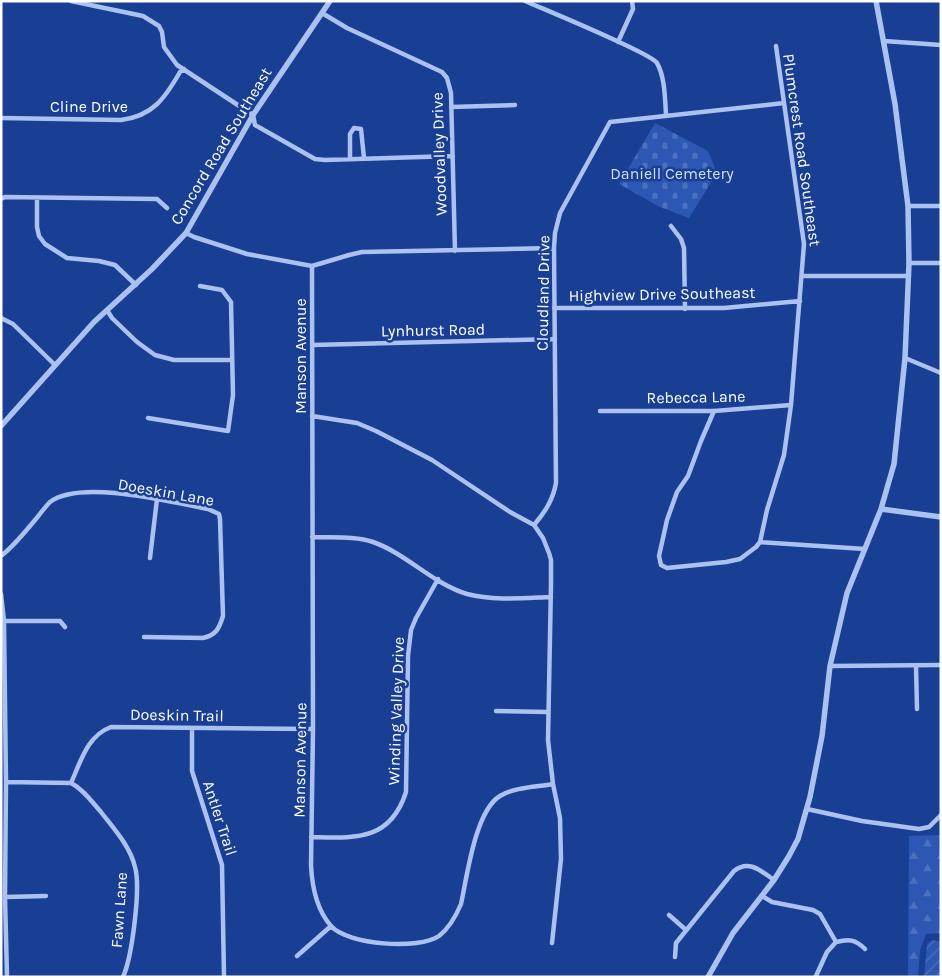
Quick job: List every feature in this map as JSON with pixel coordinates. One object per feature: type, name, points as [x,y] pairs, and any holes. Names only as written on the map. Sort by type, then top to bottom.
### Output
[{"type":"street","points":[[71,1],[143,16],[153,22],[159,26],[162,32],[164,47],[177,65],[253,115],[255,125],[315,159],[453,156]]},
{"type":"street","name":"Concord Road Southeast","points":[[1,426],[107,310],[136,284],[186,233],[253,115],[330,1]]},
{"type":"street","points":[[525,1],[650,56],[656,62],[662,78],[666,115]]},
{"type":"street","points":[[618,42],[633,9],[632,1]]},
{"type":"street","points":[[708,977],[733,933],[774,880],[798,839],[822,736],[830,666],[847,593],[881,509],[894,464],[905,358],[910,263],[908,206],[895,104],[876,1]]},
{"type":"street","name":"Woodvalley Drive","points":[[322,13],[347,28],[442,72],[447,78],[451,107],[455,251]]},
{"type":"street","points":[[884,41],[941,45]]},
{"type":"street","name":"Plumcrest Road Southeast","points":[[760,542],[767,510],[784,455],[791,406],[803,276],[804,244],[776,46]]},
{"type":"street","name":"Cline Drive","points":[[1,118],[121,120],[135,118],[151,110],[184,69]]},
{"type":"street","name":"Cloudland Drive","points":[[534,526],[543,515],[553,496],[556,483],[555,233],[560,213],[610,122],[784,103]]},
{"type":"street","points":[[451,107],[515,105]]},
{"type":"street","points":[[350,158],[350,134],[354,128],[361,129],[364,158]]},
{"type":"street","points":[[37,198],[37,227],[39,236],[45,244],[67,258],[99,261],[115,265],[136,284]]},
{"type":"street","points":[[1,199],[157,199],[166,208]]},
{"type":"street","points":[[908,206],[941,206]]},
{"type":"street","points":[[671,226],[684,248],[685,309]]},
{"type":"street","points":[[186,233],[248,254],[312,266],[362,252],[554,248]]},
{"type":"street","points":[[910,263],[941,263]]},
{"type":"street","name":"Manson Avenue","points":[[312,266],[313,729],[311,837],[312,886],[317,902],[331,926],[350,938],[376,943],[425,942],[438,936],[456,916],[484,813],[499,797],[510,792],[553,784]]},
{"type":"street","points":[[803,276],[909,276]]},
{"type":"street","points":[[148,418],[228,430],[233,395],[231,302],[222,290],[200,286]]},
{"type":"street","name":"Highview Drive Southeast","points":[[554,308],[724,308],[800,301]]},
{"type":"street","points":[[107,310],[112,318],[131,336],[155,355],[174,360],[232,360]]},
{"type":"street","points":[[1,318],[13,324],[55,365]]},
{"type":"street","name":"Lynhurst Road","points":[[313,345],[554,339]]},
{"type":"street","points":[[905,358],[941,373]]},
{"type":"street","name":"Rebecca Lane","points":[[600,411],[714,411],[791,406]]},
{"type":"street","points":[[714,411],[688,476],[677,492],[668,518],[659,556],[661,565],[667,568],[726,562],[745,556],[760,542],[865,549]]},
{"type":"street","points":[[312,416],[357,423],[432,460],[534,526],[543,538],[551,560],[551,672],[548,740],[553,784],[560,818],[561,859],[552,943]]},
{"type":"street","name":"Doeskin Lane","points":[[1,556],[25,532],[49,503],[62,496],[75,493],[127,495],[157,499],[208,509],[219,514],[222,616],[217,629],[211,636],[202,638],[144,637]]},
{"type":"street","points":[[150,558],[157,499]]},
{"type":"street","points":[[881,509],[941,517]]},
{"type":"street","points":[[312,537],[352,538],[382,546],[438,580],[466,593],[508,598],[552,597]]},
{"type":"street","name":"Winding Valley Drive","points":[[311,837],[344,838],[364,836],[391,821],[401,807],[406,792],[408,656],[410,639],[416,618],[438,580]]},
{"type":"street","points":[[1,594],[4,621],[7,977]]},
{"type":"street","points":[[4,621],[60,621],[65,627]]},
{"type":"street","points":[[830,666],[941,665]]},
{"type":"street","points":[[916,666],[917,709]]},
{"type":"street","points":[[496,711],[548,712]]},
{"type":"street","name":"Doeskin Trail","points":[[71,783],[90,742],[104,730],[111,727],[313,729]]},
{"type":"street","name":"Antler Trail","points":[[192,728],[192,771],[222,865],[224,977]]},
{"type":"street","points":[[6,782],[71,783]]},
{"type":"street","name":"Fawn Lane","points":[[71,783],[86,795],[121,837],[135,867],[137,881],[132,944],[123,977]]},
{"type":"street","points":[[806,809],[862,821],[919,829],[929,827],[941,815]]},
{"type":"street","points":[[675,958],[676,943],[738,867],[754,866],[774,880]]},
{"type":"street","points":[[5,897],[46,896]]},
{"type":"street","points":[[762,896],[772,902],[814,910],[820,914],[836,942]]},
{"type":"street","points":[[669,916],[686,930]]},
{"type":"street","points":[[297,956],[331,926]]},
{"type":"street","points":[[816,976],[827,952],[836,942],[845,939],[856,940],[865,949]]},
{"type":"green space","name":"Daniell Cemetery","points":[[655,123],[708,151],[717,173],[689,218],[660,207],[619,184]]},
{"type":"green space","points":[[941,835],[941,933],[926,934],[920,950],[918,977],[908,977],[909,836]]},
{"type":"green space","points":[[933,940],[941,942],[941,977],[924,977],[927,944]]}]
